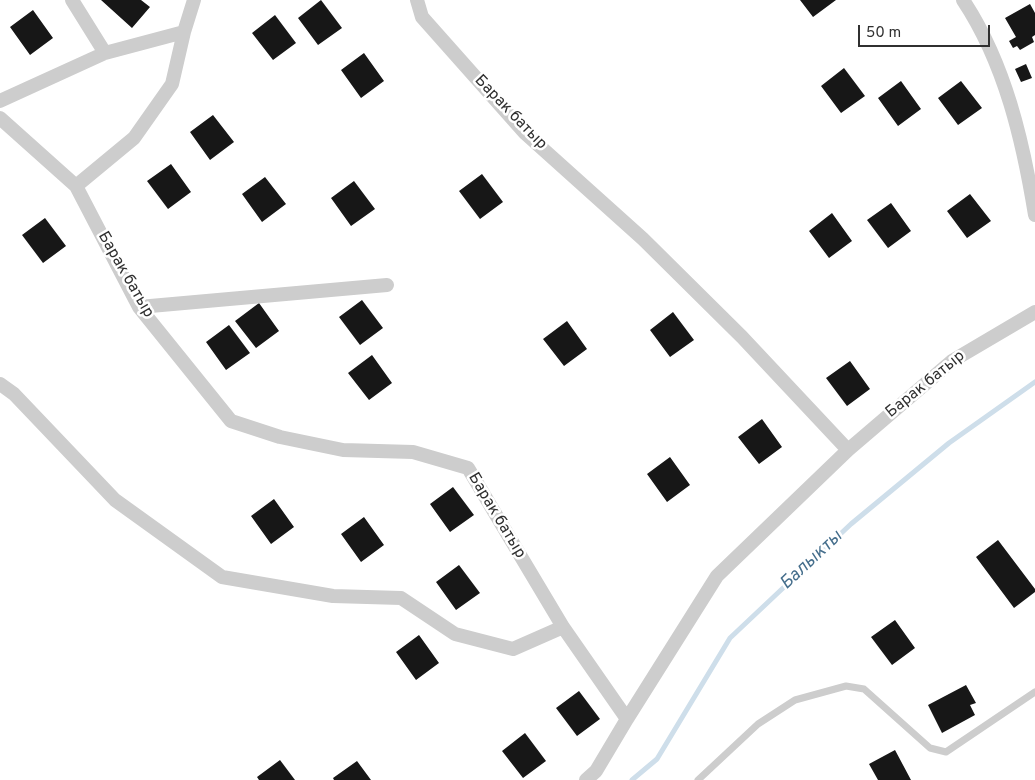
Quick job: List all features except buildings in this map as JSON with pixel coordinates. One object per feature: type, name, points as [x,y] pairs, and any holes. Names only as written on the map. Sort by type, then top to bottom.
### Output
[{"type":"street","points":[[72,0],[105,53]]},
{"type":"street","points":[[76,186],[134,138],[172,84],[184,32],[194,0]]},
{"type":"street","name":"Барак батыр","points":[[416,0],[422,17],[525,133],[650,246],[742,337],[848,450]]},
{"type":"street","points":[[966,1],[1004,79],[1029,179],[1035,214]]},
{"type":"street","points":[[0,101],[105,53],[184,32]]},
{"type":"street","name":"Барак батыр","points":[[0,118],[76,186],[139,307],[231,421],[280,437],[343,450],[413,452],[468,468],[563,627],[627,719],[717,576],[848,450],[952,361],[1035,312]]},
{"type":"street","points":[[139,307],[387,285]]},
{"type":"street","points":[[0,384],[14,394],[115,500],[222,577],[332,596],[401,598],[456,634],[513,649],[563,627]]},
{"type":"street","points":[[586,780],[596,771],[627,719]]},
{"type":"lane","points":[[698,780],[758,724],[795,700],[846,686],[864,689],[930,748],[946,752],[1035,692]]},
{"type":"waterway","name":"Балыкты","points":[[632,780],[657,759],[730,638],[851,524],[949,443],[1035,382]]}]
